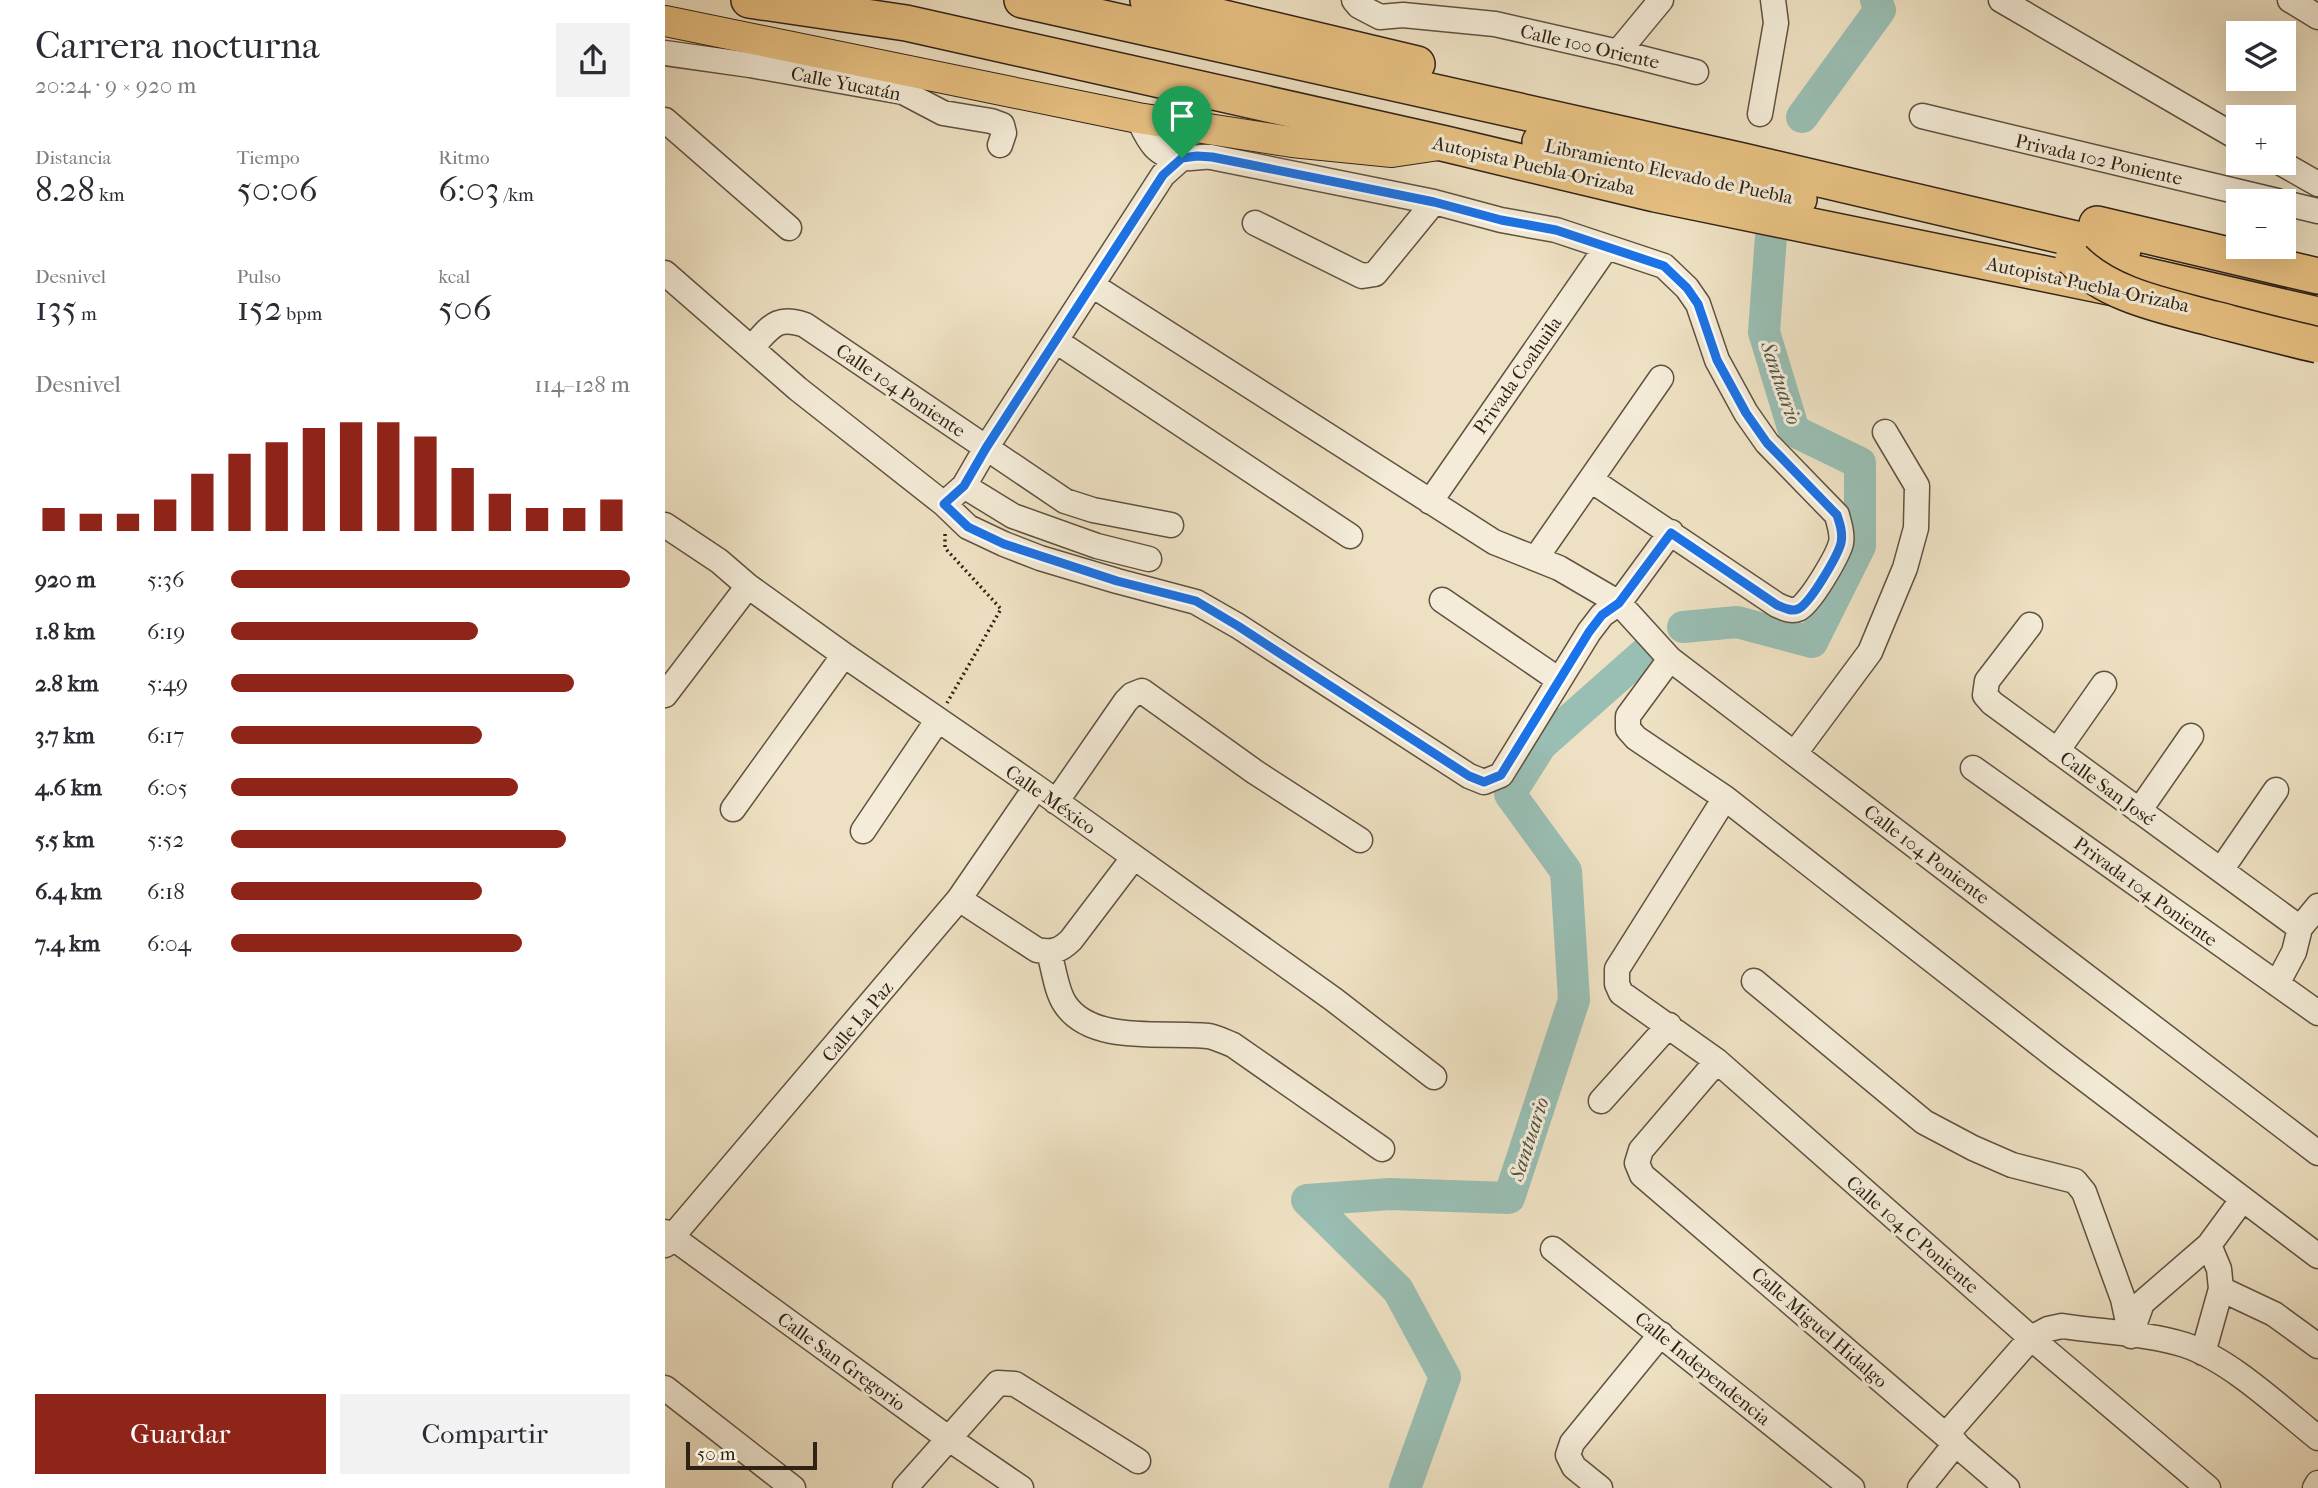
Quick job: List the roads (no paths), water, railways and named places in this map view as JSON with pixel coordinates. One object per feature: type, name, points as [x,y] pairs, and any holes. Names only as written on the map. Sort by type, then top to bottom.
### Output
[{"type":"highway","name":"Autopista Puebla-Orizaba","points":[[749,0],[906,23],[1655,194],[2093,283],[2318,336]]},
{"type":"highway","name":"Libramiento Elevado de Puebla","points":[[897,0],[2073,259],[2318,294]]},
{"type":"highway","name":"Libramiento Elevado de Puebla","points":[[1021,0],[1743,161],[2318,294]]},
{"type":"highway","points":[[1079,0],[1415,78],[1526,90]]},
{"type":"highway","points":[[1148,0],[1875,169],[2318,294]]},
{"type":"highway","points":[[2073,259],[2101,281],[2133,296],[2318,345]]},
{"type":"main road","points":[[665,21],[1138,118],[1292,142],[1392,152],[1445,144]]},
{"type":"street","points":[[1618,52],[1661,0]]},
{"type":"street","points":[[1760,114],[1776,23],[1773,0]]},
{"type":"street","points":[[2001,0],[2226,131]]},
{"type":"street","points":[[2290,0],[2318,17]]},
{"type":"street","name":"Calle 100 Oriente","points":[[1357,3],[1380,17],[1403,15],[1495,24],[1696,72]]},
{"type":"street","name":"Calle Yucatán","points":[[665,53],[903,92],[943,113],[1002,125],[1004,134],[1000,145]]},
{"type":"street","name":"Privada 102 Poniente","points":[[1921,117],[2226,189]]},
{"type":"street","points":[[1138,118],[1150,144],[1158,151],[1182,158],[1212,157],[1434,202],[1501,220],[1556,230],[1664,266],[1687,288],[1698,304],[1717,360],[1746,413],[1767,443],[1837,515],[1841,543],[1807,603],[1797,610],[1788,610],[1591,480]]},
{"type":"street","points":[[665,120],[789,229]]},
{"type":"street","points":[[944,504],[964,486],[1163,175],[1182,158]]},
{"type":"street","points":[[2296,172],[2318,184]]},
{"type":"street","points":[[1255,223],[1362,276],[1375,274],[1434,202]]},
{"type":"street","points":[[2296,206],[2318,211]]},
{"type":"street","name":"Privada Coahuila","points":[[1430,502],[1606,248]]},
{"type":"street","points":[[665,273],[752,346],[798,389],[944,504],[968,527],[1004,544],[1117,581],[1196,601],[1469,776],[1484,782],[1501,775],[1589,632],[1602,615],[1619,603],[1671,533]]},
{"type":"street","name":"Calle 104 Poniente","points":[[1092,285],[1494,542],[1559,568],[1619,603],[1670,659],[2318,1153]]},
{"type":"street","name":"Calle 104 Poniente","points":[[752,346],[775,322],[791,320],[805,325],[1065,501],[1093,510],[1171,525]]},
{"type":"street","points":[[1056,341],[1350,536]]},
{"type":"street","points":[[1537,558],[1661,378]]},
{"type":"street","points":[[1795,754],[1870,652],[1905,568],[1916,528],[1917,486],[1885,432]]},
{"type":"street","points":[[964,486],[1013,516],[1097,546],[1149,559]]},
{"type":"street","name":"Calle México","points":[[665,525],[719,561],[748,586],[844,655],[1036,787],[1333,999],[1434,1077]]},
{"type":"street","points":[[665,695],[748,586]]},
{"type":"street","points":[[1442,600],[1559,680]]},
{"type":"street","name":"Calle San José","points":[[2030,625],[1987,681],[1985,695],[1992,703],[2300,928]]},
{"type":"street","points":[[733,809],[844,655]]},
{"type":"street","points":[[1670,659],[1628,716],[1628,729],[1636,738],[1725,798],[2242,1200],[2318,1256]]},
{"type":"street","points":[[2057,751],[2103,684]]},
{"type":"street","points":[[1056,802],[1126,701],[1142,691],[1255,772],[1360,840]]},
{"type":"street","points":[[863,831],[937,720]]},
{"type":"street","points":[[2139,811],[2191,736]]},
{"type":"street","name":"Privada 104 Poniente","points":[[1973,768],[2318,1013]]},
{"type":"street","name":"Calle La Paz","points":[[667,1238],[796,1094],[959,899],[1036,787]]},
{"type":"street","points":[[2221,870],[2276,790]]},
{"type":"street","name":"Calle 104 C Poniente","points":[[1725,798],[1617,969],[1617,984],[1621,993],[1717,1061],[2031,1338],[2208,1488]]},
{"type":"street","points":[[1134,857],[1056,951],[1063,1002],[1077,1018],[1100,1029],[1128,1033],[1211,1036],[1233,1045],[1382,1149]]},
{"type":"street","points":[[959,899],[1037,950],[1056,951]]},
{"type":"street","points":[[2277,984],[2294,952],[2300,928],[2318,906]]},
{"type":"street","points":[[1754,981],[1924,1122],[1973,1148],[2012,1164],[2075,1181],[2084,1192],[2123,1299],[2131,1336]]},
{"type":"street","points":[[1601,1101],[1668,1025]]},
{"type":"street","name":"Calle Miguel Hidalgo","points":[[1717,1061],[1641,1150],[1637,1163],[1642,1175],[2007,1488]]},
{"type":"street","points":[[2131,1336],[2142,1303],[2209,1245],[2242,1200]]},
{"type":"street","name":"Calle San Gregorio","points":[[667,1238],[1021,1488]]},
{"type":"street","points":[[2203,1353],[2221,1289],[2219,1269],[2209,1245]]},
{"type":"street","name":"Calle Independencia","points":[[1553,1249],[1852,1488]]},
{"type":"street","points":[[2221,1289],[2274,1314],[2318,1346]]},
{"type":"street","points":[[1920,1488],[1951,1439],[2031,1338],[2061,1326],[2168,1340],[2203,1353],[2232,1370],[2318,1438]]},
{"type":"street","points":[[1600,1488],[1574,1467],[1568,1455],[1572,1443],[1661,1334]]},
{"type":"street","points":[[905,1488],[998,1383],[1015,1384],[1138,1461]]},
{"type":"street","points":[[665,1388],[793,1488]]},
{"type":"street","points":[[2315,1488],[2318,1482]]},
{"type":"waterway","name":"Santuario","points":[[1802,117],[1880,10],[1876,0]]},
{"type":"waterway","name":"Santuario","points":[[1683,627],[1737,622],[1812,642],[1860,546],[1860,463],[1794,431],[1764,332],[1771,236]]},
{"type":"waterway","name":"Santuario","points":[[1405,1488],[1445,1377],[1398,1290],[1307,1200],[1390,1194],[1509,1198],[1574,1000],[1566,871],[1510,794],[1541,745],[1645,653]]}]
